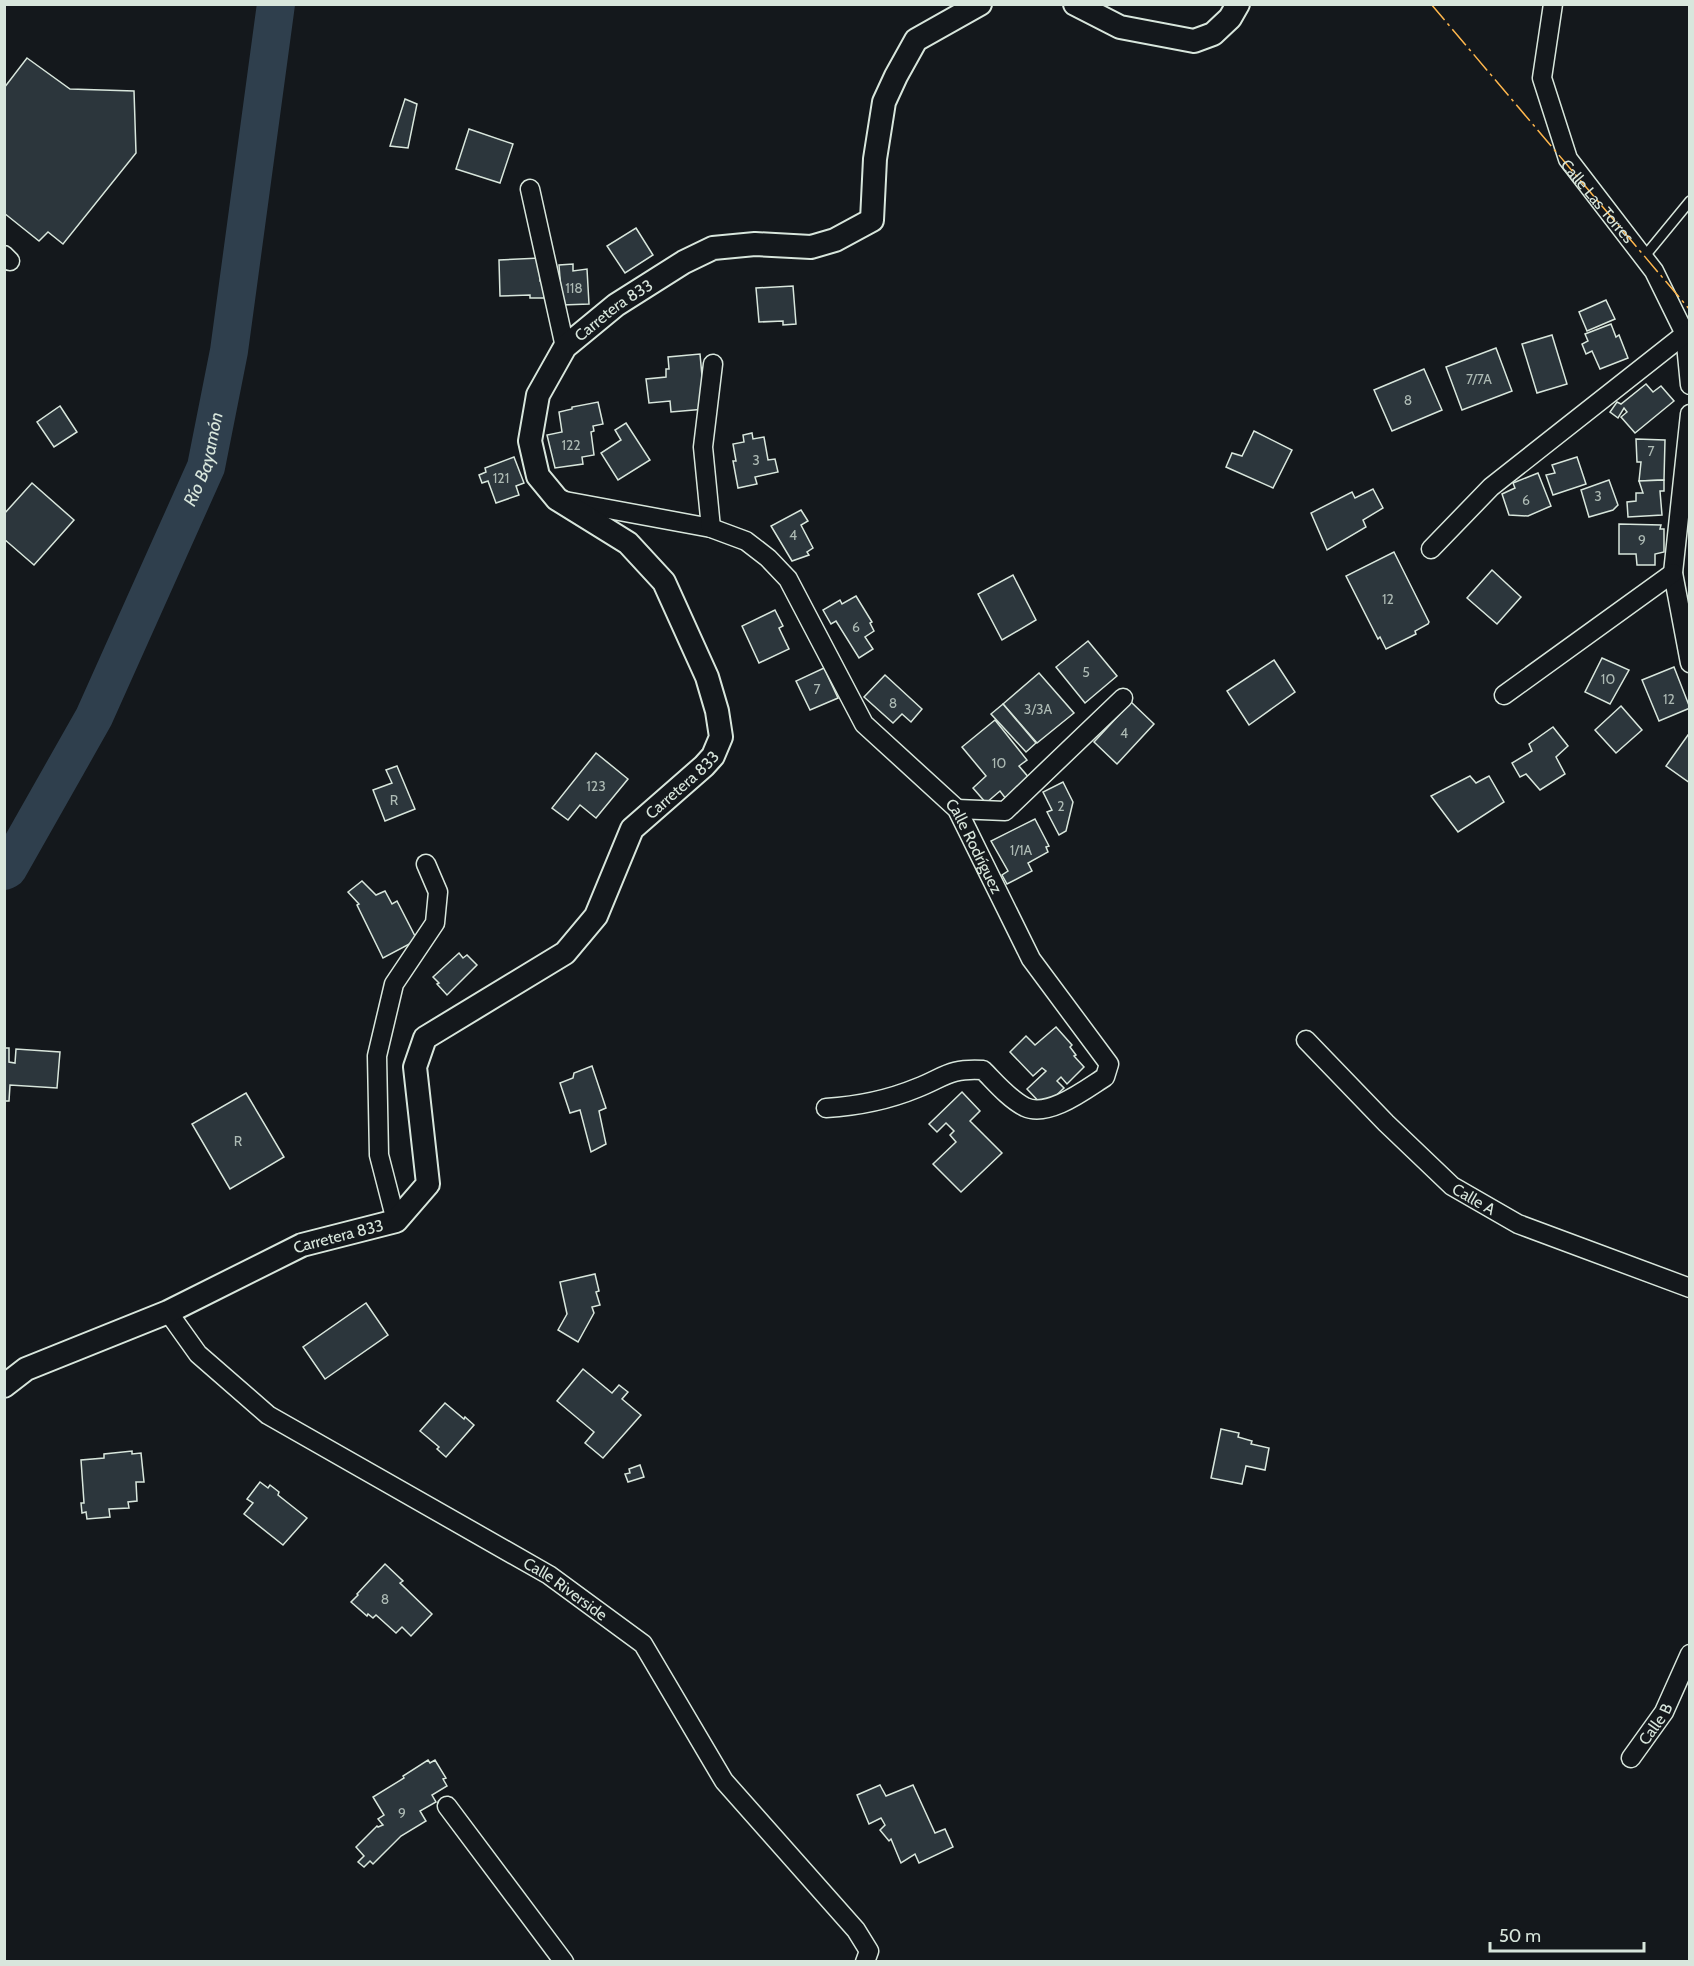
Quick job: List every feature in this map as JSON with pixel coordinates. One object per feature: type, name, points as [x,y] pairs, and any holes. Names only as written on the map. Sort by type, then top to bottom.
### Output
[{"type":"street","name":"Carretera 833","points":[[4,1386],[26,1369],[168,1312],[303,1245],[396,1221],[428,1184],[415,1067],[425,1038],[565,953],[596,915],[632,829],[704,766],[713,756],[722,737],[707,677],[664,582],[628,543],[557,499],[538,476],[530,441],[537,395],[565,347],[616,305],[684,262],[714,248],[755,244],[811,247],[835,240],[872,220],[875,159],[884,102],[896,76],[916,40],[980,4]]},
{"type":"street","points":[[1075,4],[1120,27],[1194,41],[1213,34],[1230,18],[1238,4]]},
{"type":"street","name":"Calle Las Torres","points":[[1553,4],[1542,78],[1568,159],[1654,271],[1687,334],[1689,385]]},
{"type":"street","points":[[530,189],[565,347]]},
{"type":"street","points":[[1431,549],[1491,487],[1687,334]]},
{"type":"street","points":[[711,528],[703,447],[713,364]]},
{"type":"street","points":[[1689,414],[1673,573],[1689,663]]},
{"type":"street","name":"Calle Rodríguez","points":[[557,499],[711,528],[746,541],[768,558],[788,579],[864,724],[957,809],[1031,959],[1109,1065],[1106,1077],[1064,1103],[1044,1108],[1026,1108],[1006,1093],[983,1070],[967,1069],[950,1072],[917,1088],[884,1100],[853,1107],[826,1108]]},
{"type":"street","points":[[1504,695],[1673,573]]},
{"type":"street","points":[[957,809],[1005,811],[1123,698]]},
{"type":"street","points":[[396,1221],[379,1155],[377,1056],[393,984],[435,923],[438,892],[426,864]]},
{"type":"street","name":"Calle A","points":[[1306,1040],[1386,1123],[1452,1186],[1518,1224],[1689,1288]]},
{"type":"street","name":"Calle Riverside","points":[[168,1312],[198,1354],[268,1415],[549,1575],[643,1644],[724,1781],[856,1930],[869,1951],[865,1962]]},
{"type":"street","name":"Calle B","points":[[1631,1758],[1664,1712],[1689,1654]]},
{"type":"street","points":[[447,1806],[564,1962]]},
{"type":"lane","points":[[1644,257],[1689,201]]},
{"type":"building","points":[[27,58],[70,89],[134,91],[136,153],[63,244],[48,232],[39,241],[4,213],[4,88]]},
{"type":"building","points":[[405,99],[417,104],[408,148],[390,146]]},
{"type":"building","points":[[469,129],[513,144],[500,183],[456,169]]},
{"type":"building","points":[[636,228],[653,255],[625,273],[607,246]]},
{"type":"building","points":[[540,258],[540,281],[543,281],[544,298],[530,298],[530,295],[500,296],[499,260]]},
{"type":"building","points":[[573,264],[573,271],[587,269],[589,304],[562,305],[559,265]]},
{"type":"building","points":[[793,286],[796,324],[783,325],[783,321],[759,322],[756,288]]},
{"type":"building","points":[[1606,300],[1615,319],[1587,331],[1579,312]]},
{"type":"building","points":[[1611,324],[1616,337],[1619,335],[1628,358],[1600,369],[1592,351],[1586,354],[1582,344],[1588,341],[1585,334]]},
{"type":"building","points":[[1552,335],[1567,384],[1537,393],[1522,344]]},
{"type":"building","points":[[1496,348],[1512,391],[1462,410],[1446,367]]},
{"type":"building","points":[[700,354],[705,409],[671,412],[670,401],[649,403],[646,379],[666,377],[666,369],[669,369],[668,357]]},
{"type":"building","points":[[1424,369],[1442,410],[1392,431],[1374,390]]},
{"type":"building","points":[[1646,384],[1653,392],[1661,386],[1674,401],[1635,433],[1621,417],[1627,412],[1624,408],[1618,418],[1610,412],[1617,402],[1621,404]]},
{"type":"building","points":[[598,402],[603,424],[593,426],[594,431],[591,432],[594,455],[582,457],[583,464],[555,468],[547,435],[562,432],[559,412]]},
{"type":"building","points":[[60,406],[77,432],[54,447],[37,422]]},
{"type":"building","points":[[626,423],[650,460],[618,480],[601,453],[621,440],[615,430]]},
{"type":"building","points":[[1254,431],[1292,450],[1273,488],[1226,467],[1232,453],[1242,456]]},
{"type":"building","points":[[752,433],[753,439],[764,437],[768,460],[775,459],[778,472],[755,477],[757,484],[738,488],[733,461],[736,461],[733,444],[744,442],[743,435]]},
{"type":"building","points":[[1636,439],[1665,440],[1664,480],[1639,481],[1641,462],[1637,462]]},
{"type":"building","points":[[514,457],[524,483],[516,486],[519,495],[496,503],[488,481],[482,483],[479,475],[486,472],[485,468]]},
{"type":"building","points":[[1577,457],[1586,484],[1553,495],[1546,475],[1555,473],[1552,465]]},
{"type":"building","points":[[1538,473],[1551,506],[1528,516],[1509,515],[1502,494],[1515,488],[1513,483]]},
{"type":"building","points":[[1609,480],[1618,505],[1613,510],[1589,517],[1581,490]]},
{"type":"building","points":[[1664,480],[1664,491],[1660,491],[1662,515],[1628,517],[1627,502],[1636,501],[1636,493],[1643,493],[1639,481]]},
{"type":"building","points":[[32,483],[74,520],[34,565],[4,539],[4,514]]},
{"type":"building","points":[[1373,489],[1383,508],[1363,520],[1366,527],[1327,550],[1311,513],[1352,492],[1355,498]]},
{"type":"building","points":[[801,510],[808,521],[801,525],[813,548],[807,552],[809,555],[792,561],[771,526]]},
{"type":"building","points":[[1619,524],[1661,525],[1660,529],[1664,529],[1664,552],[1655,554],[1655,565],[1637,565],[1636,554],[1619,554]]},
{"type":"building","points":[[1394,552],[1429,622],[1415,631],[1416,634],[1386,649],[1380,637],[1378,639],[1346,576]]},
{"type":"building","points":[[1492,570],[1521,597],[1497,624],[1467,598]]},
{"type":"building","points":[[1013,575],[1036,620],[1002,640],[978,594]]},
{"type":"building","points":[[856,596],[872,622],[870,623],[874,631],[865,637],[873,649],[859,658],[836,621],[831,624],[823,610],[840,600],[842,604]]},
{"type":"building","points":[[775,610],[783,626],[779,628],[789,649],[759,663],[742,626]]},
{"type":"building","points":[[1088,641],[1117,676],[1085,703],[1056,667]]},
{"type":"building","points":[[1602,658],[1629,670],[1610,704],[1585,692]]},
{"type":"building","points":[[1274,660],[1295,692],[1249,725],[1227,691]]},
{"type":"building","points":[[1674,667],[1690,708],[1659,721],[1642,680]]},
{"type":"building","points":[[824,668],[838,698],[810,710],[796,681]]},
{"type":"building","points":[[1039,673],[1074,713],[1037,743],[1003,704]]},
{"type":"building","points":[[885,675],[922,709],[911,722],[902,714],[893,723],[864,697]]},
{"type":"building","points":[[1131,702],[1154,724],[1117,764],[1094,742]]},
{"type":"building","points":[[1003,704],[1036,743],[1026,752],[991,714]]},
{"type":"building","points":[[1621,706],[1642,730],[1616,753],[1595,730]]},
{"type":"building","points":[[995,720],[1027,760],[1019,766],[1030,779],[1006,799],[1000,791],[986,803],[973,788],[986,776],[962,747]]},
{"type":"building","points":[[1553,727],[1568,746],[1556,757],[1565,774],[1540,790],[1526,774],[1520,777],[1512,763],[1532,751],[1529,744]]},
{"type":"building","points":[[1688,735],[1690,736],[1690,783],[1666,766]]},
{"type":"building","points":[[596,753],[628,779],[596,818],[580,805],[568,820],[552,808]]},
{"type":"building","points":[[397,766],[415,809],[385,821],[373,790],[392,783],[386,770]]},
{"type":"building","points":[[1470,776],[1476,783],[1489,776],[1504,802],[1458,832],[1431,796]]},
{"type":"building","points":[[1063,782],[1073,802],[1066,831],[1059,835],[1047,812],[1052,810],[1043,792]]},
{"type":"building","points":[[1035,819],[1049,846],[1046,847],[1048,852],[1028,863],[1032,871],[1007,884],[1002,875],[1008,871],[991,841]]},
{"type":"building","points":[[362,881],[376,895],[385,891],[392,904],[397,901],[417,940],[383,958],[357,905],[359,904],[348,892]]},
{"type":"building","points":[[459,953],[463,958],[467,955],[477,965],[447,995],[433,977]]},
{"type":"building","points":[[1056,1027],[1072,1045],[1070,1047],[1076,1055],[1074,1056],[1084,1067],[1067,1084],[1061,1077],[1057,1081],[1064,1088],[1044,1107],[1027,1089],[1046,1071],[1042,1068],[1033,1076],[1010,1052],[1026,1036],[1035,1045]]},
{"type":"building","points":[[4,1048],[9,1048],[9,1062],[15,1063],[16,1049],[60,1052],[57,1088],[10,1085],[9,1101],[4,1101]]},
{"type":"building","points":[[592,1066],[606,1108],[599,1111],[606,1144],[591,1152],[580,1110],[570,1113],[560,1083],[573,1078],[574,1073]]},
{"type":"building","points":[[962,1092],[980,1111],[970,1121],[1002,1153],[961,1192],[933,1164],[956,1142],[950,1135],[954,1131],[946,1123],[937,1132],[929,1124]]},
{"type":"building","points":[[246,1093],[284,1157],[230,1189],[192,1124]]},
{"type":"building","points":[[595,1274],[599,1291],[596,1292],[600,1305],[592,1307],[594,1313],[578,1342],[558,1330],[567,1314],[560,1282]]},
{"type":"building","points":[[366,1303],[388,1335],[325,1379],[303,1347]]},
{"type":"building","points":[[583,1369],[612,1393],[619,1385],[628,1392],[622,1399],[641,1415],[603,1458],[585,1443],[594,1432],[557,1401]]},
{"type":"building","points":[[445,1403],[474,1425],[446,1457],[437,1449],[439,1447],[420,1431]]},
{"type":"building","points":[[1221,1429],[1239,1433],[1238,1437],[1252,1441],[1251,1444],[1269,1448],[1265,1470],[1246,1466],[1242,1484],[1211,1478]]},
{"type":"building","points":[[132,1451],[132,1454],[141,1453],[144,1482],[136,1482],[137,1501],[128,1502],[129,1508],[109,1509],[110,1517],[87,1519],[86,1512],[82,1513],[81,1503],[84,1503],[81,1460],[104,1458],[104,1454]]},
{"type":"building","points":[[640,1465],[644,1477],[628,1482],[625,1474],[630,1473],[629,1469]]},
{"type":"building","points":[[260,1482],[268,1488],[270,1485],[279,1492],[278,1495],[307,1518],[283,1545],[244,1514],[253,1503],[247,1499]]},
{"type":"building","points":[[385,1564],[403,1581],[400,1583],[432,1614],[411,1636],[402,1627],[396,1633],[376,1615],[373,1618],[368,1614],[367,1616],[351,1602]]},
{"type":"building","points":[[428,1760],[430,1763],[435,1760],[446,1778],[443,1779],[447,1786],[432,1795],[436,1802],[420,1811],[426,1821],[401,1836],[373,1864],[370,1861],[364,1867],[358,1862],[364,1856],[356,1847],[377,1826],[383,1825],[378,1819],[384,1815],[373,1797]]},
{"type":"building","points":[[880,1785],[886,1796],[913,1785],[935,1833],[945,1829],[953,1847],[919,1863],[915,1854],[901,1863],[891,1839],[889,1841],[880,1830],[885,1825],[881,1818],[869,1824],[857,1795]]},
{"type":"waterway","name":"Río Bayamón","points":[[4,871],[8,869],[94,717],[206,467],[229,351],[276,4]]},
{"type":"power","points":[[1431,4],[1690,310]]}]
